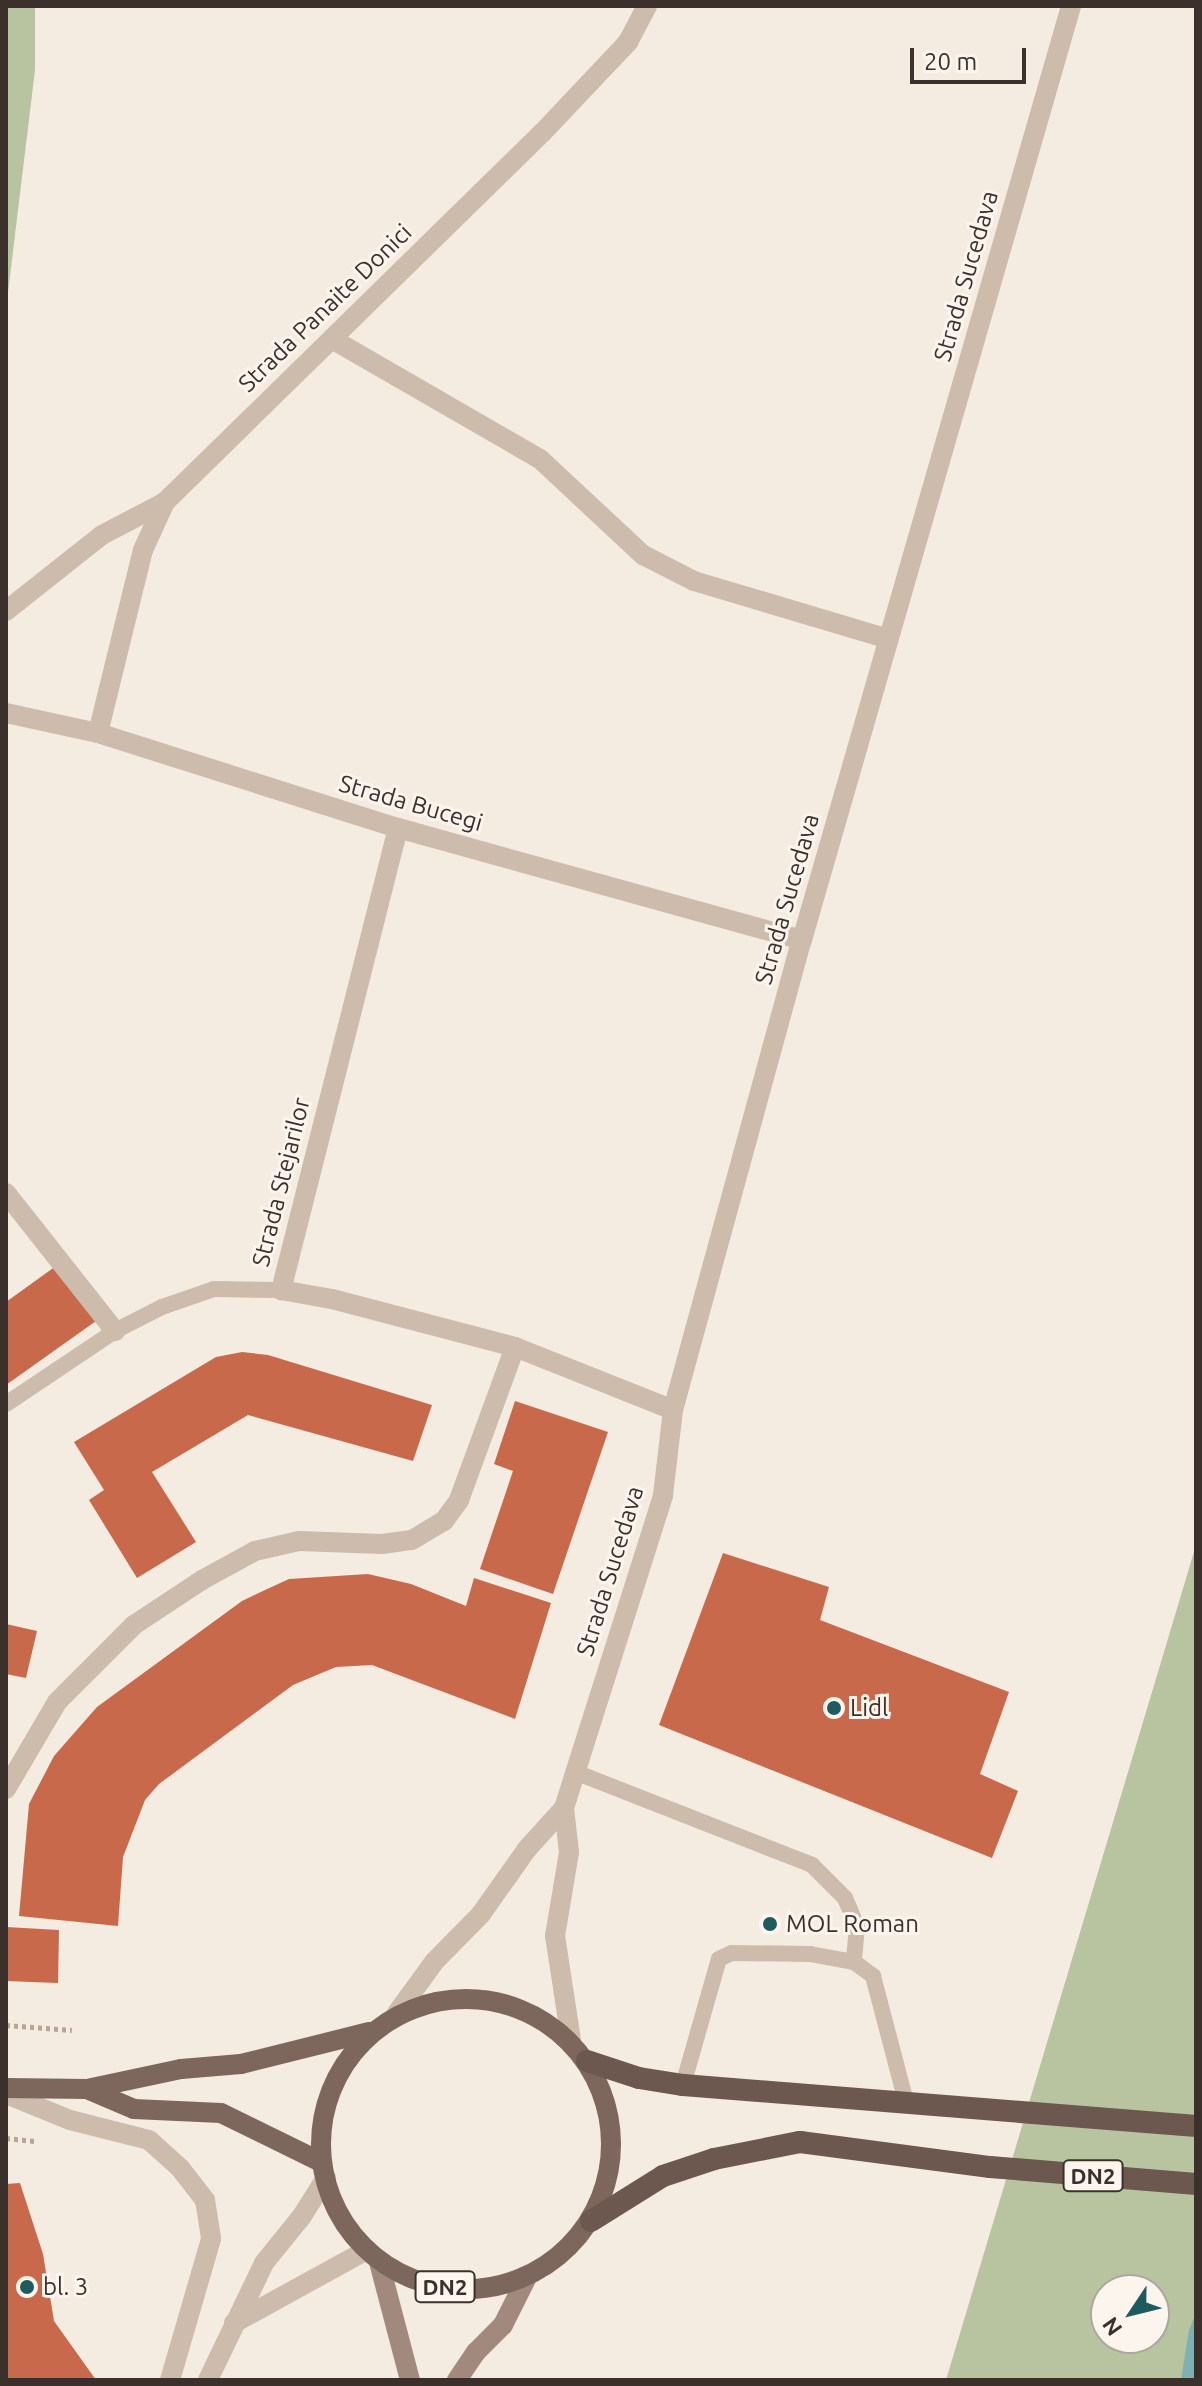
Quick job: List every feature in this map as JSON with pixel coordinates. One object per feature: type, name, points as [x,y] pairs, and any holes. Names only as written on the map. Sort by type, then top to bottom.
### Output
[{"type":"highway","points":[[587,2061],[639,2078],[683,2085],[1196,2126]]},
{"type":"highway","name":"DN2","points":[[591,2221],[663,2176],[714,2159],[800,2142],[990,2167],[1196,2184]]},
{"type":"main road","name":"DN2","points":[[479,1998],[528,2010],[571,2040],[587,2061],[606,2107],[610,2149],[591,2221],[565,2253],[526,2279],[467,2292],[419,2283],[373,2256],[341,2214],[323,2170],[335,2078],[354,2048],[397,2013],[435,1999],[479,1998]]},
{"type":"main road","name":"DN2","points":[[6,2091],[87,2089],[181,2069],[241,2064],[373,2031]]},
{"type":"main road","name":"DN2","points":[[87,2089],[134,2109],[221,2113],[323,2170]]},
{"type":"main road","points":[[373,2256],[410,2380]]},
{"type":"main road","points":[[457,2380],[476,2352],[503,2325],[526,2279]]},
{"type":"street","name":"Strada Panaite Donici","points":[[6,611],[102,535],[165,502],[564,109],[628,42],[647,6]]},
{"type":"street","name":"Strada Sucedava","points":[[571,2040],[555,1936],[569,1852],[564,1808],[663,1495],[673,1410],[802,940],[1071,6]]},
{"type":"street","points":[[332,339],[540,459],[643,555],[694,581],[889,639]]},
{"type":"street","points":[[98,733],[143,550],[165,502]]},
{"type":"street","name":"Strada Bucegi","points":[[6,713],[98,733],[398,828],[802,940]]},
{"type":"street","name":"Strada Stejarilor","points":[[398,828],[281,1290],[332,1299],[515,1347],[673,1410]]},
{"type":"street","points":[[6,1193],[115,1331]]},
{"type":"street","points":[[6,1789],[57,1702],[134,1625],[202,1580],[255,1551],[299,1541],[382,1544],[412,1540],[444,1521],[459,1500],[515,1347]]},
{"type":"street","name":"Strada Sucedava","points":[[397,2013],[434,1962],[481,1914],[527,1849],[564,1808]]},
{"type":"street","points":[[6,2091],[70,2120],[149,2140],[180,2168],[205,2200],[211,2239],[170,2380]]},
{"type":"street","points":[[208,2380],[264,2263],[302,2216],[323,2170]]},
{"type":"street","points":[[234,2323],[373,2256]]},
{"type":"lane","points":[[6,1404],[115,1331],[162,1307],[214,1289],[281,1290]]},
{"type":"lane","points":[[575,1772],[812,1865],[845,1898],[857,1926],[854,1962]]},
{"type":"lane","points":[[683,2085],[719,1959],[732,1953],[798,1954],[854,1962],[873,1976],[906,2102]]},
{"type":"path","points":[[6,2025],[72,2030]]},
{"type":"green space","points":[[6,6],[35,6],[35,70],[6,309]]},
{"type":"green space","points":[[1196,1545],[1196,2313],[1181,2380],[946,2380]]},
{"type":"water","points":[[1196,2313],[1196,2380],[1181,2380],[1189,2330]]},
{"type":"building","points":[[56,1266],[96,1321],[6,1385],[6,1302]]},
{"type":"building","points":[[242,1352],[268,1355],[432,1405],[413,1461],[248,1415],[152,1472],[196,1542],[137,1578],[89,1500],[104,1490],[74,1442],[216,1357]]},
{"type":"building","points":[[515,1401],[608,1432],[553,1594],[480,1569],[513,1471],[494,1464]]},
{"type":"building","name":"Lidl","points":[[723,1553],[829,1587],[820,1620],[1009,1692],[980,1774],[1018,1791],[992,1858],[659,1725]]},
{"type":"building","points":[[368,1574],[411,1584],[466,1606],[474,1578],[551,1603],[515,1719],[372,1665],[336,1667],[293,1685],[159,1784],[145,1800],[123,1857],[118,1926],[19,1916],[29,1804],[54,1756],[97,1707],[242,1601],[289,1579]]},
{"type":"building","points":[[6,1624],[37,1631],[26,1678],[6,1674]]},
{"type":"building","points":[[6,1927],[59,1930],[58,1983],[6,1981]]},
{"type":"building","name":"bl. 3","points":[[20,2183],[43,2254],[54,2321],[96,2380],[6,2380],[6,2184]]},
{"type":"place","name":"Lidl","points":[[834,1708]]},
{"type":"place","name":"MOL Roman","points":[[770,1924]]},
{"type":"place","name":"bl. 3","points":[[27,2287]]}]
